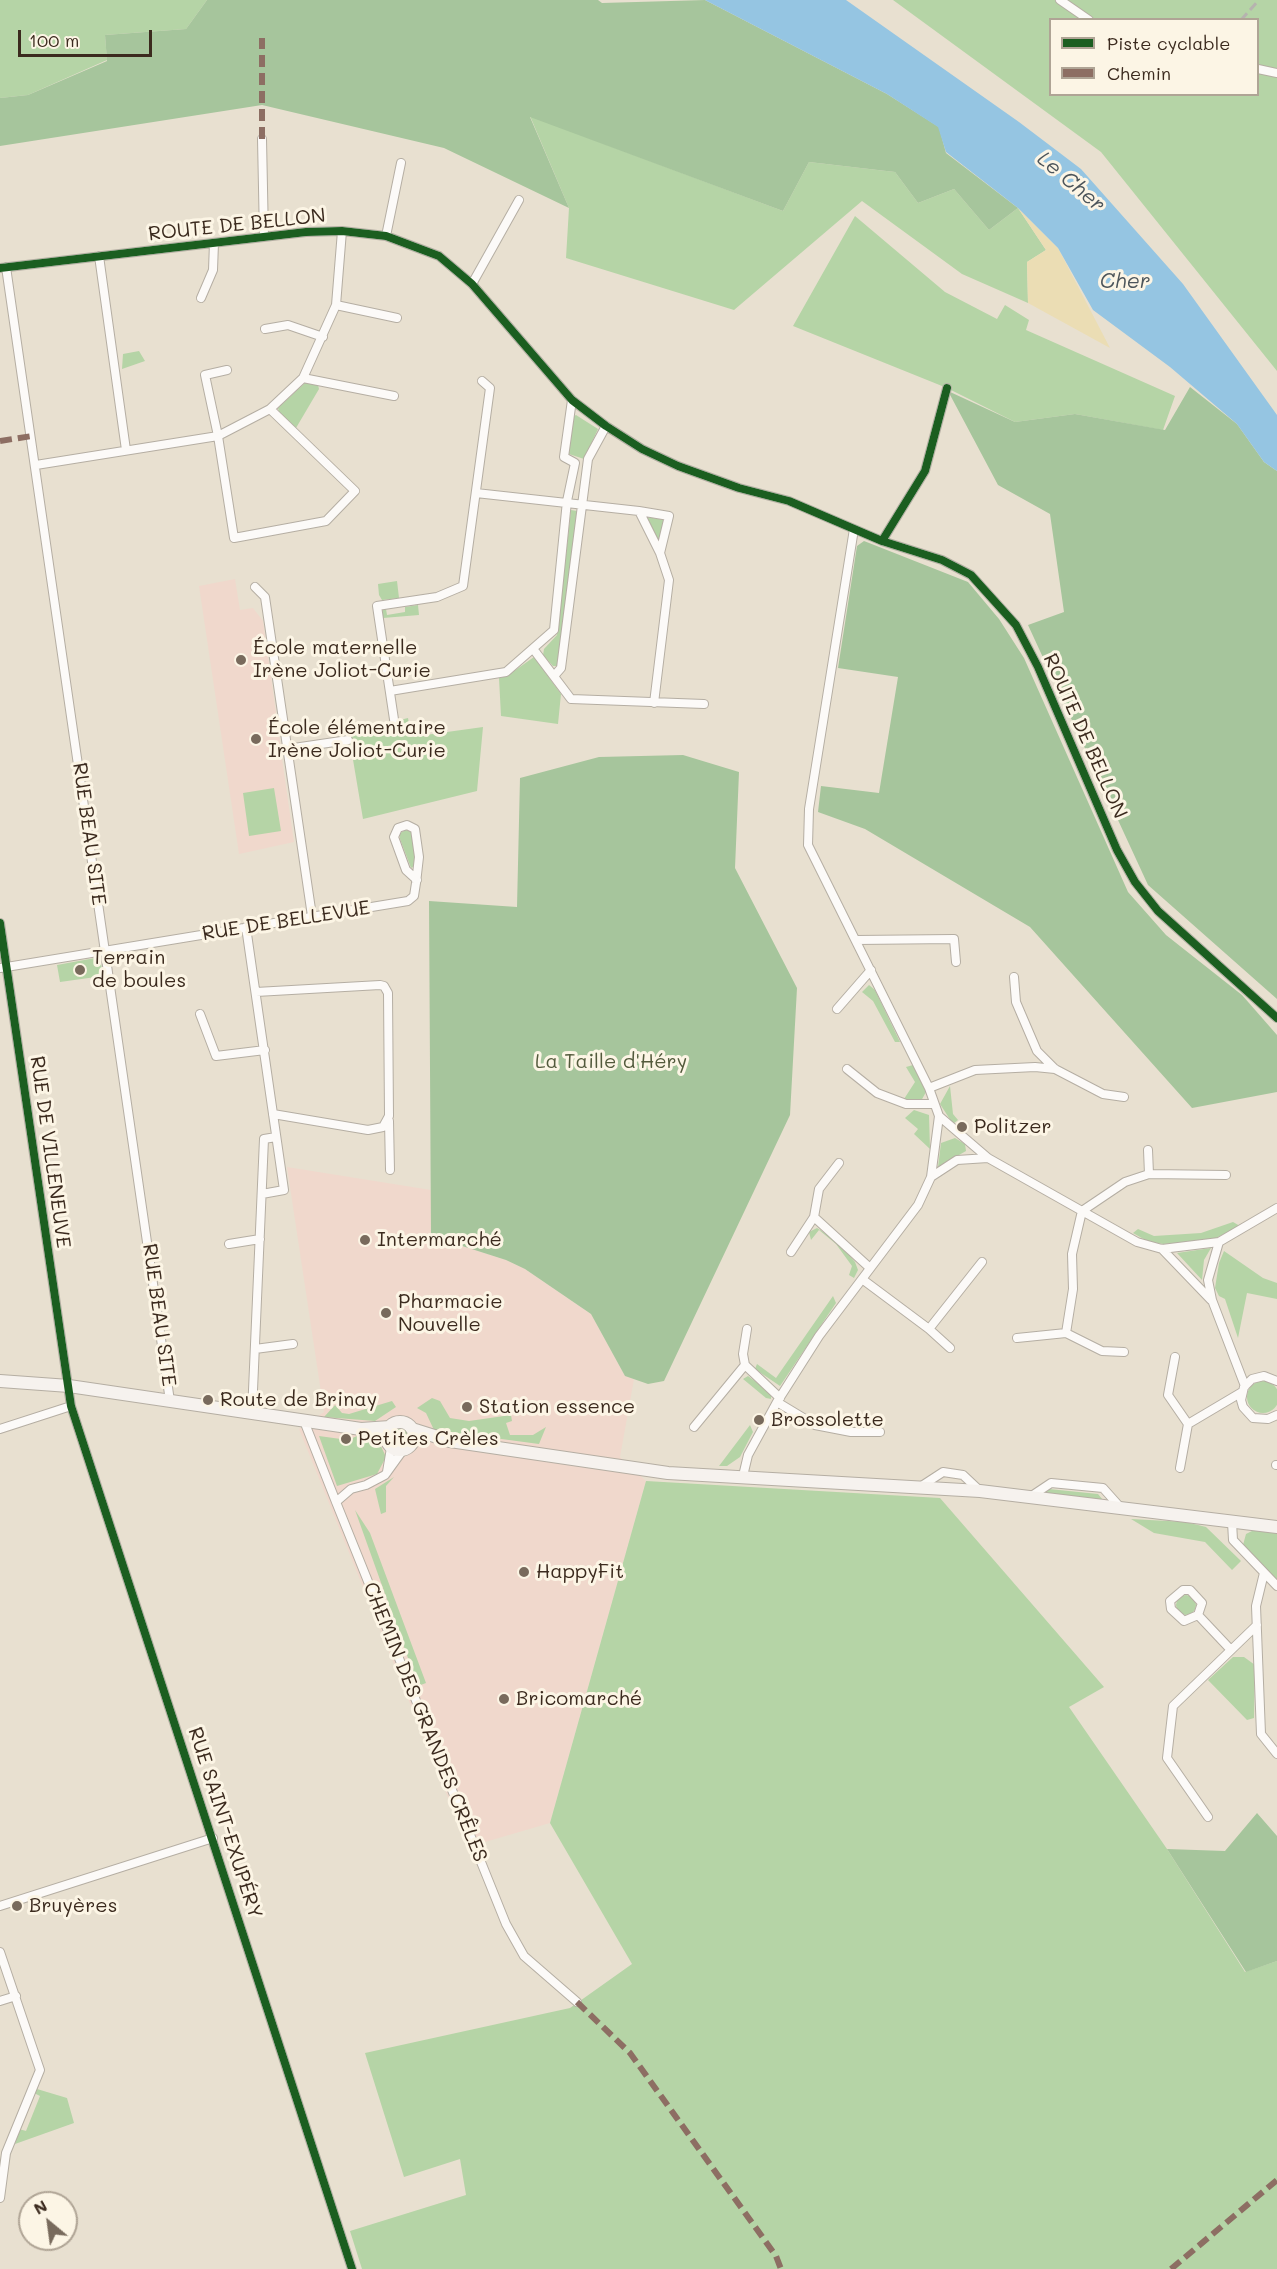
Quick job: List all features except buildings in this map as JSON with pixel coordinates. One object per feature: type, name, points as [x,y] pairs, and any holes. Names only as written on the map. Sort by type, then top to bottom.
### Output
[{"type":"main road","points":[[0,1382],[69,1386],[361,1429],[390,1427],[399,1422],[412,1429],[450,1441],[668,1473],[980,1491],[1277,1527]]},
{"type":"main road","points":[[390,1427],[398,1446]]},
{"type":"main road","points":[[361,1429],[398,1446],[450,1441]]},
{"type":"main road","points":[[398,1446],[414,1437],[412,1429]]},
{"type":"street","points":[[1060,0],[1086,18]]},
{"type":"street","points":[[1259,69],[1277,73]]},
{"type":"street","points":[[262,139],[264,237]]},
{"type":"street","points":[[386,236],[401,163]]},
{"type":"street","points":[[472,284],[519,200]]},
{"type":"street","points":[[36,465],[218,436],[270,410],[303,378],[336,305],[342,231]]},
{"type":"street","name":"ROUTE DE BELLON","points":[[3,268],[264,237],[342,231],[386,236],[439,256],[472,284],[572,400],[606,426],[678,466],[739,488],[789,501],[882,541],[942,560],[971,575],[1016,625],[1038,667],[1117,850],[1135,882],[1158,911],[1277,1018]]},
{"type":"street","points":[[201,298],[213,270],[214,243]]},
{"type":"street","points":[[99,256],[126,450]]},
{"type":"street","name":"RUE BEAU SITE","points":[[3,268],[36,465],[170,1401]]},
{"type":"street","points":[[336,305],[397,318]]},
{"type":"street","points":[[265,329],[288,325],[323,337]]},
{"type":"street","points":[[227,370],[205,375],[218,436],[234,538],[326,521],[355,491],[270,410]]},
{"type":"street","points":[[303,378],[394,396]]},
{"type":"street","points":[[395,726],[377,606],[437,597],[463,586],[490,388],[482,381]]},
{"type":"street","points":[[882,541],[925,471],[947,388]]},
{"type":"street","points":[[572,400],[564,457],[587,465]]},
{"type":"street","points":[[554,676],[561,668],[587,465],[606,426]]},
{"type":"street","points":[[390,691],[506,672],[534,650],[554,630],[567,501],[576,463]]},
{"type":"street","points":[[476,493],[567,501],[581,505],[669,516],[660,553]]},
{"type":"street","points":[[639,511],[660,553],[669,580],[654,703]]},
{"type":"street","points":[[854,529],[809,809],[808,845],[929,1088],[939,1116],[988,1158],[1137,1242],[1162,1249],[1219,1242],[1277,1208]]},
{"type":"street","points":[[255,587],[265,597],[312,916]]},
{"type":"street","points":[[534,650],[571,699],[704,704]]},
{"type":"street","points":[[287,749],[348,740]]},
{"type":"street","points":[[406,825],[415,829],[418,840],[417,880],[406,870],[394,837],[398,828],[406,825]]},
{"type":"street","name":"RUE DE BELLEVUE","points":[[3,967],[394,904],[408,901],[414,896],[417,880]]},
{"type":"street","name":"RUE DE VILLENEUVE","points":[[0,923],[3,967],[69,1386]]},
{"type":"street","points":[[246,927],[284,1191],[262,1194]]},
{"type":"street","points":[[856,940],[954,939],[956,962]]},
{"type":"street","points":[[837,1008],[871,970]]},
{"type":"street","points":[[1014,977],[1016,1002],[1037,1051],[1055,1069],[1103,1094],[1124,1097]]},
{"type":"street","name":"ROUTE DE BELLON","points":[[1234,978],[1277,1011]]},
{"type":"street","points":[[256,992],[384,986],[388,993],[390,1170]]},
{"type":"street","points":[[200,1014],[216,1056],[265,1050]]},
{"type":"street","points":[[1035,1067],[1037,1051]]},
{"type":"street","points":[[929,1088],[975,1070],[1035,1067],[1055,1069]]},
{"type":"street","points":[[847,1069],[877,1093],[906,1104],[933,1104]]},
{"type":"street","points":[[273,1114],[369,1130],[383,1127],[389,1121]]},
{"type":"street","points":[[743,1476],[748,1455],[778,1400],[819,1336],[918,1205],[931,1177],[939,1116]]},
{"type":"street","points":[[252,1413],[264,1139],[276,1137]]},
{"type":"street","points":[[1148,1150],[1149,1174]]},
{"type":"street","points":[[931,1177],[957,1160],[988,1158]]},
{"type":"street","points":[[791,1252],[814,1217],[819,1190],[839,1163]]},
{"type":"street","points":[[1066,1333],[1073,1289],[1072,1254],[1082,1211],[1125,1182],[1149,1174],[1226,1175]]},
{"type":"street","points":[[814,1217],[870,1268]]},
{"type":"street","points":[[229,1244],[260,1239]]},
{"type":"street","points":[[1219,1242],[1208,1280],[1212,1300],[1243,1389],[1243,1407],[1253,1418],[1269,1419],[1277,1415]]},
{"type":"street","points":[[1162,1249],[1212,1300]]},
{"type":"street","points":[[929,1329],[982,1262]]},
{"type":"street","points":[[862,1279],[929,1329],[950,1348]]},
{"type":"street","points":[[747,1329],[743,1354],[745,1365],[778,1400],[815,1425],[850,1432],[880,1432]]},
{"type":"street","points":[[1017,1338],[1066,1333],[1102,1351],[1124,1352]]},
{"type":"street","points":[[255,1349],[293,1344]]},
{"type":"street","points":[[1175,1357],[1168,1395],[1188,1424],[1180,1468]]},
{"type":"street","points":[[693,1427],[745,1365]]},
{"type":"street","points":[[1188,1424],[1258,1377],[1276,1380]]},
{"type":"street","name":"RUE SAINT-EXUPÉRY","points":[[69,1386],[72,1406],[352,2269]]},
{"type":"street","points":[[0,1429],[72,1406]]},
{"type":"street","name":"CHEMIN DES GRANDES CRÊLES","points":[[307,1421],[306,1426],[336,1502],[506,1924],[524,1956],[577,2002]]},
{"type":"street","points":[[336,1502],[351,1489],[366,1485],[386,1475],[398,1446]]},
{"type":"street","points":[[1232,1522],[1233,1540],[1277,1586]]},
{"type":"street","points":[[1264,1573],[1256,1606],[1261,1734],[1277,1754]]},
{"type":"street","points":[[1198,1615],[1231,1650]]},
{"type":"street","points":[[1208,1817],[1167,1758],[1173,1706],[1257,1625]]},
{"type":"street","points":[[0,1906],[213,1838]]},
{"type":"street","points":[[0,1952],[40,2070],[6,2153],[0,2198]]},
{"type":"street","points":[[0,2001],[16,1996]]},
{"type":"shaded area","points":[[235,579],[240,610],[253,608],[263,621],[281,748],[279,749],[294,842],[239,854],[199,586]]},
{"type":"shaded area","points":[[287,1167],[431,1190],[431,1236],[506,1260],[525,1269],[591,1314],[625,1376],[634,1379],[620,1457],[646,1481],[550,1823],[468,1847],[299,1429],[324,1412]]},
{"type":"green space","points":[[0,0],[207,0],[186,29],[105,35],[107,60],[28,95],[0,98]]},
{"type":"green space","points":[[207,0],[598,0],[602,3],[705,0],[887,94],[939,127],[946,153],[1018,208],[989,230],[954,189],[918,203],[895,172],[809,162],[783,211],[530,117],[569,208],[444,148],[262,105],[0,146],[0,98],[28,95],[107,61],[105,35],[186,29]]},
{"type":"green space","points":[[893,0],[1277,0],[1277,371],[1101,152]]},
{"type":"green space","points":[[530,116],[783,211],[809,162],[895,172],[918,203],[954,189],[989,230],[1018,208],[1046,250],[1027,262],[1028,303],[962,274],[862,201],[734,310],[566,258],[569,208]]},
{"type":"green space","points":[[855,216],[945,292],[997,319],[1005,305],[1029,320],[1026,330],[1175,396],[1163,430],[1075,414],[1015,422],[947,388],[793,326]]},
{"type":"green space","points":[[139,351],[145,361],[122,369],[123,354]]},
{"type":"green space","points":[[306,382],[318,385],[319,389],[296,428],[279,412],[278,408]]},
{"type":"green space","points":[[1190,387],[1237,424],[1264,462],[1277,471],[1277,999],[1148,885],[1028,625],[1064,612],[1050,514],[998,485],[948,391],[1015,422],[1075,414],[1165,430]]},
{"type":"green space","points":[[576,415],[598,429],[584,459],[569,454],[572,417]]},
{"type":"green space","points":[[571,510],[577,511],[557,666],[553,666],[543,655],[544,649],[557,635]]},
{"type":"green space","points":[[647,517],[664,520],[660,544]]},
{"type":"green space","points":[[864,541],[968,582],[999,619],[1024,658],[1128,892],[1166,935],[1242,995],[1277,1035],[1277,1092],[1192,1108],[1030,927],[865,829],[818,812],[821,786],[879,793],[898,677],[838,668],[857,546]]},
{"type":"green space","points":[[397,581],[399,598],[382,600],[378,584]]},
{"type":"green space","points":[[418,605],[419,615],[383,618],[382,610],[386,609],[387,615],[405,612],[405,607]]},
{"type":"green space","points":[[534,657],[561,694],[558,724],[501,716],[499,678],[507,676]]},
{"type":"green space","points":[[408,718],[411,737],[483,727],[477,791],[363,819],[349,736],[400,729],[400,720]]},
{"type":"green space","name":"La Taille d'Héry","points":[[683,755],[739,772],[735,868],[797,988],[790,1115],[664,1381],[648,1384],[625,1376],[591,1314],[525,1269],[506,1260],[431,1236],[429,901],[517,907],[520,778],[599,757]]},
{"type":"green space","points":[[274,788],[281,831],[249,836],[243,793]]},
{"type":"green space","points":[[406,830],[411,832],[416,853],[415,866],[411,868],[400,839],[400,833]]},
{"type":"green space","name":"Terrain de boules","points":[[95,958],[101,963],[103,976],[60,982],[57,965]]},
{"type":"green space","points":[[869,985],[875,990],[900,1042],[895,1042],[873,1001],[862,992]]},
{"type":"green space","points":[[913,1065],[926,1092],[921,1101],[904,1099],[915,1082],[906,1067]]},
{"type":"green space","points":[[950,1086],[953,1114],[958,1120],[953,1124],[940,1104]]},
{"type":"green space","points":[[914,1110],[929,1115],[930,1149],[914,1134],[918,1129],[905,1118]]},
{"type":"green space","points":[[955,1138],[965,1144],[966,1151],[938,1167],[941,1143]]},
{"type":"green space","points":[[1233,1222],[1240,1226],[1214,1239],[1194,1242],[1163,1244],[1147,1241],[1133,1233],[1138,1229],[1154,1236],[1201,1233]]},
{"type":"green space","points":[[817,1228],[837,1241],[855,1262],[858,1270],[854,1278],[849,1275],[852,1266],[836,1244],[819,1230],[811,1240],[809,1232]]},
{"type":"green space","points":[[1211,1248],[1204,1260],[1202,1280],[1177,1253]]},
{"type":"green space","points":[[1224,1251],[1263,1278],[1277,1283],[1277,1299],[1247,1293],[1238,1338],[1225,1299],[1219,1296],[1215,1288],[1219,1263]]},
{"type":"green space","points":[[833,1296],[836,1303],[780,1386],[755,1369],[757,1364],[776,1378]]},
{"type":"green space","points":[[748,1376],[771,1393],[771,1399],[766,1398],[743,1379]]},
{"type":"green space","points":[[1263,1381],[1274,1386],[1278,1391],[1278,1403],[1274,1408],[1263,1413],[1252,1408],[1247,1397],[1252,1386]]},
{"type":"green space","points":[[432,1398],[440,1401],[450,1418],[469,1421],[511,1415],[512,1421],[506,1423],[510,1435],[533,1435],[546,1427],[539,1444],[434,1430],[426,1413],[417,1408]]},
{"type":"green space","points":[[392,1401],[396,1407],[375,1421],[324,1417],[335,1405],[342,1413],[349,1414]]},
{"type":"green space","points":[[750,1425],[753,1432],[740,1457],[727,1466],[719,1466]]},
{"type":"green space","points":[[401,1428],[407,1430],[409,1436],[407,1442],[401,1444],[395,1442],[393,1436],[395,1430]]},
{"type":"green space","points":[[319,1436],[348,1440],[357,1436],[380,1444],[386,1457],[377,1474],[337,1486]]},
{"type":"green space","points":[[394,1477],[386,1486],[386,1512],[381,1514],[375,1489]]},
{"type":"green space","points":[[646,1481],[940,1498],[1104,1687],[1069,1707],[1167,1849],[1245,1972],[1277,1961],[1277,2269],[362,2269],[350,2231],[466,2195],[460,2159],[404,2177],[365,2053],[570,2008],[632,1964],[550,1823]]},
{"type":"green space","points":[[1049,1489],[1098,1494],[1103,1500],[1044,1493]]},
{"type":"green space","points":[[355,1510],[370,1533],[426,1683],[418,1686]]},
{"type":"green space","points":[[1131,1519],[1186,1522],[1206,1527],[1241,1561],[1232,1570],[1205,1542],[1154,1533]]},
{"type":"green space","points":[[1254,1530],[1277,1532],[1277,1580],[1243,1545],[1246,1534]]},
{"type":"green space","points":[[1186,1595],[1193,1598],[1196,1605],[1193,1612],[1186,1615],[1179,1612],[1176,1605],[1179,1598]]},
{"type":"green space","points":[[1233,1657],[1244,1657],[1255,1665],[1254,1718],[1247,1720],[1208,1680]]},
{"type":"green space","points":[[1257,1813],[1277,1836],[1277,1961],[1246,1972],[1167,1849],[1225,1851]]},
{"type":"green space","points":[[37,2089],[67,2098],[74,2123],[15,2144],[19,2129],[26,2131],[40,2096],[34,2093]]},
{"type":"sand","points":[[1018,208],[1058,248],[1110,348],[1028,303],[1027,262],[1046,250]]},
{"type":"water","name":"Cher","points":[[705,0],[846,0],[1019,122],[1081,169],[1183,284],[1277,415],[1277,471],[1264,462],[1237,424],[1170,367],[1093,310],[1058,248],[1018,208],[946,152],[938,127],[887,94]]},
{"type":"railway","points":[[1243,18],[1259,0]]},
{"type":"marked path","points":[[262,38],[262,139]]},
{"type":"marked path","points":[[0,441],[32,436]]},
{"type":"marked path","points":[[577,2002],[630,2053],[776,2256],[781,2269]]},
{"type":"marked path","points":[[1171,2269],[1277,2180]]},
{"type":"cycle path","points":[[0,268],[306,232],[342,231],[386,236],[439,256],[472,284],[572,400],[606,426],[642,449],[678,466],[739,488],[789,501],[882,541],[942,560],[971,575],[1016,625],[1038,667],[1117,850],[1135,882],[1158,911],[1277,1018]]},
{"type":"cycle path","points":[[882,541],[925,471],[947,388]]},
{"type":"cycle path","points":[[0,923],[71,1406],[352,2269]]},
{"type":"place","name":"École maternelle Irène Joliot-Curie","points":[[241,660]]},
{"type":"place","name":"École élémentaire Irène Joliot-Curie","points":[[256,739]]},
{"type":"place","name":"Terrain de boules","points":[[80,970]]},
{"type":"place","name":"Politzer","points":[[962,1127]]},
{"type":"place","name":"Intermarché","points":[[365,1240]]},
{"type":"place","name":"Pharmacie Nouvelle","points":[[386,1313]]},
{"type":"place","name":"Route de Brinay","points":[[208,1400]]},
{"type":"place","name":"Station essence","points":[[467,1407]]},
{"type":"place","name":"Brossolette","points":[[759,1420]]},
{"type":"place","name":"Petites Crèles","points":[[346,1439]]},
{"type":"place","name":"HappyFit","points":[[524,1572]]},
{"type":"place","name":"Bricomarché","points":[[504,1699]]},
{"type":"place","name":"Bruyères","points":[[17,1906]]},
{"type":"water label","name":"Le Cher","points":[[1071,182]]}]
